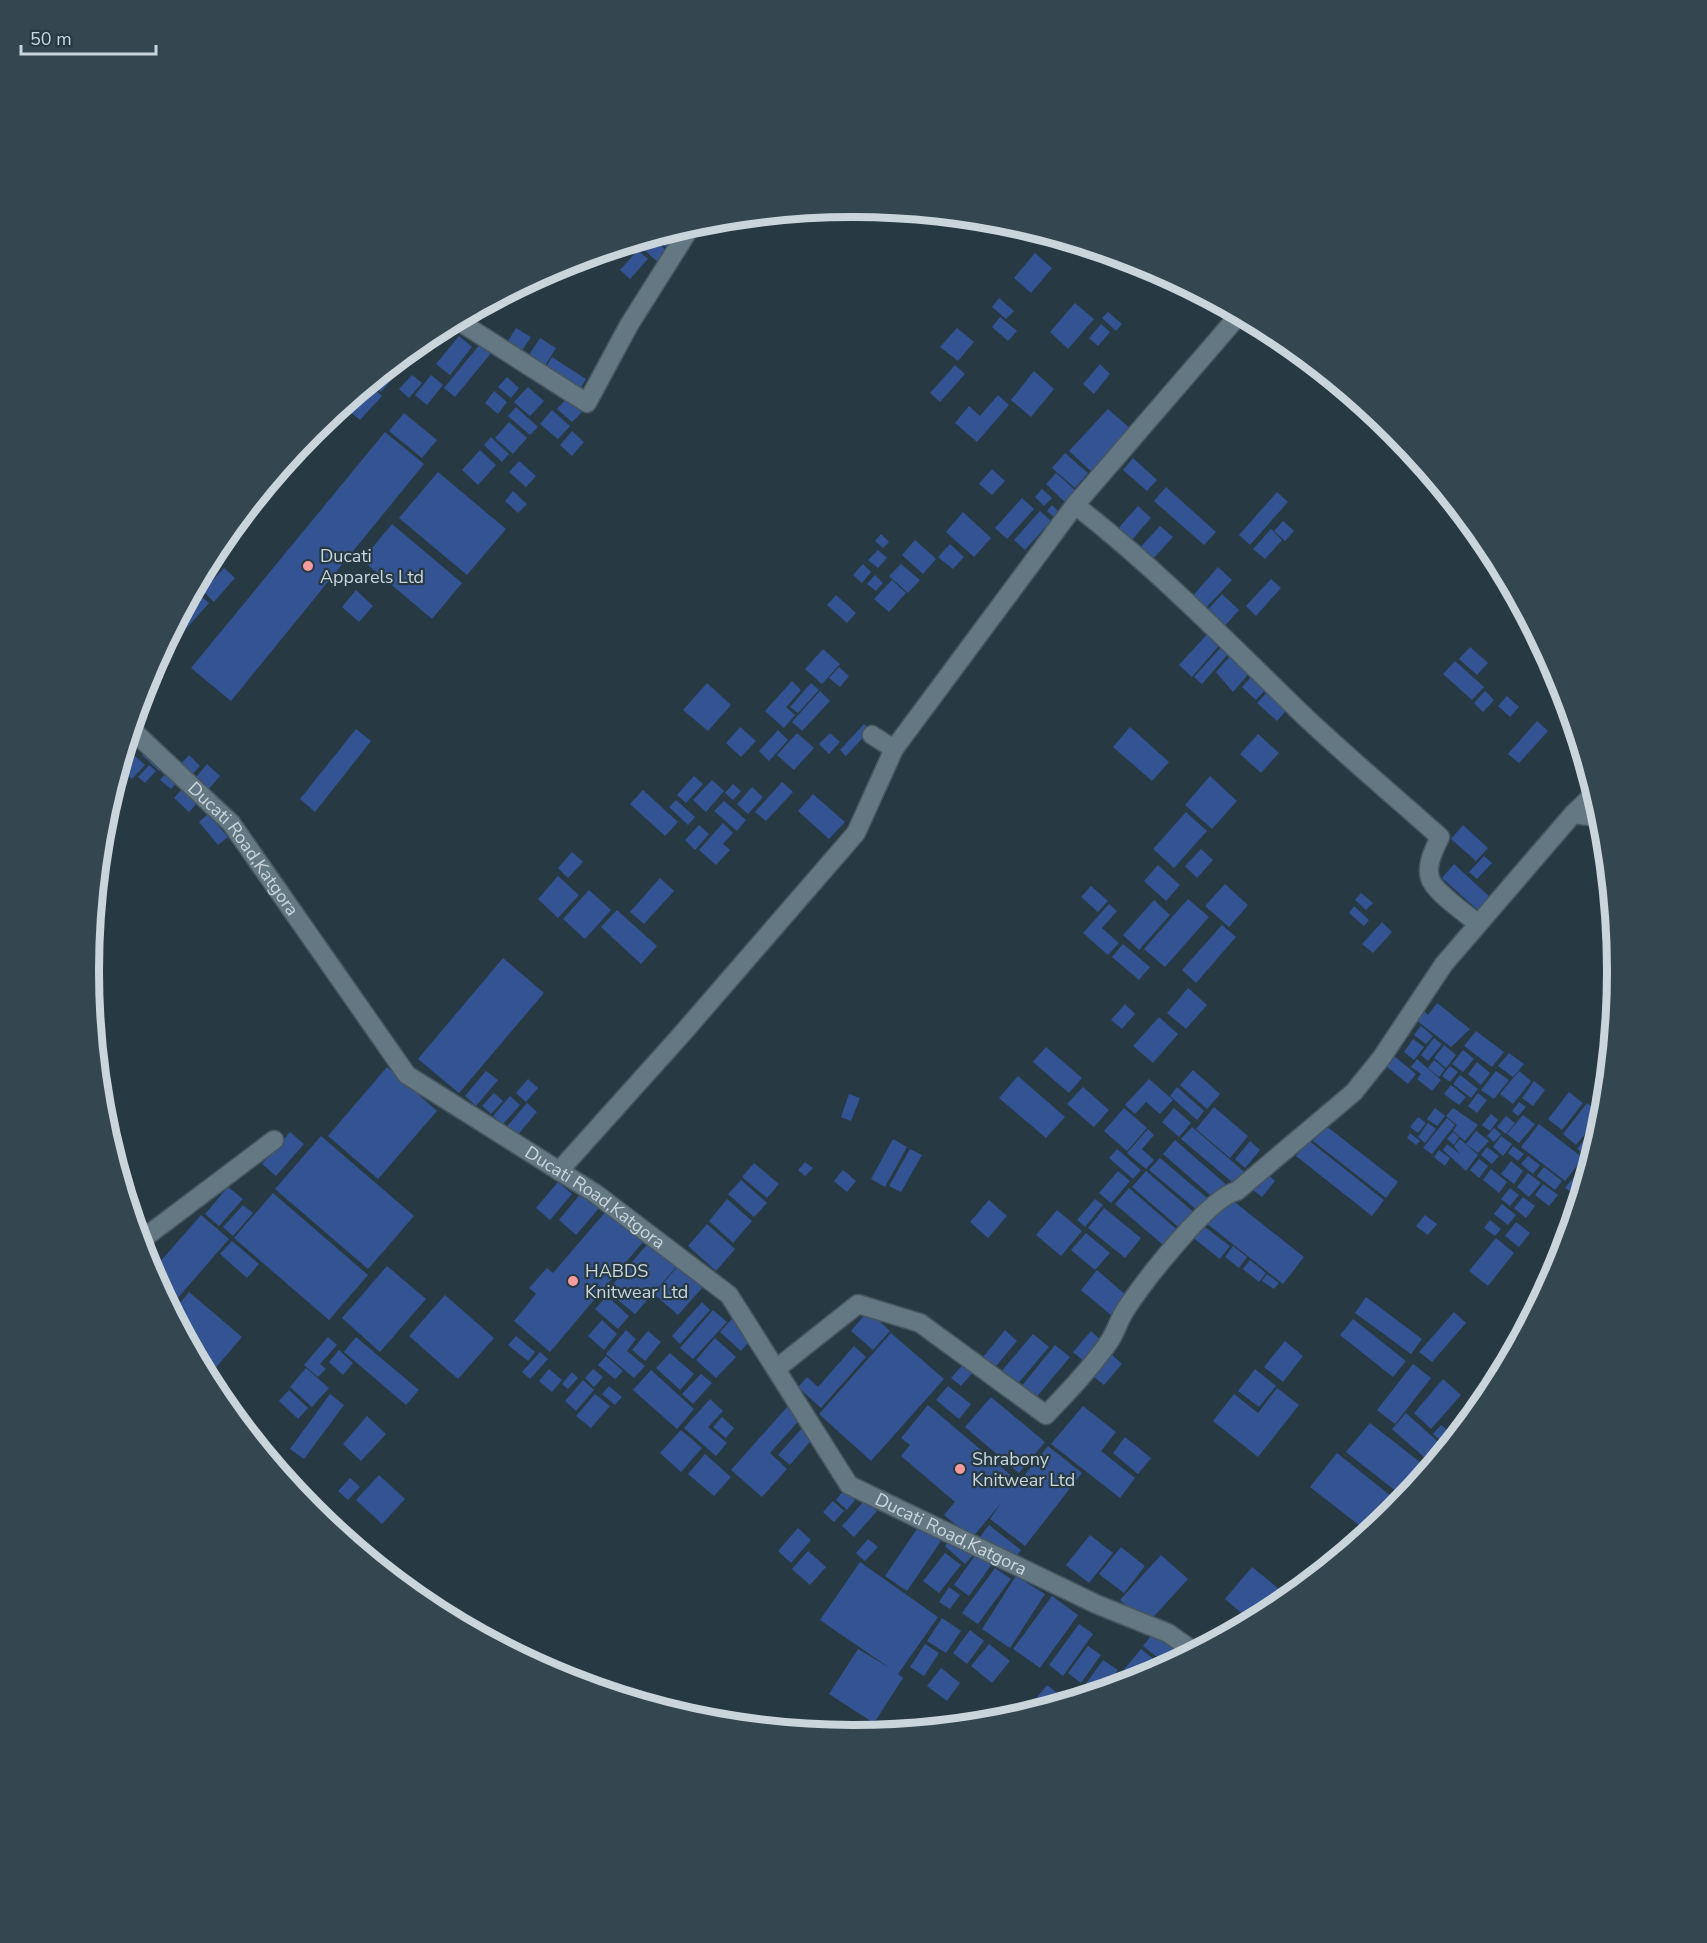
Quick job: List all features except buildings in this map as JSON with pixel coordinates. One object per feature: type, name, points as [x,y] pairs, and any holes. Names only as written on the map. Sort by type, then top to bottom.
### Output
[{"type":"street","points":[[465,325],[587,403],[628,325],[685,236]]},
{"type":"street","points":[[559,1171],[682,1034],[856,832],[894,749],[1075,505],[1235,320]]},
{"type":"street","points":[[1075,505],[1111,532],[1189,603],[1302,713],[1440,837],[1430,860],[1430,879],[1478,924]]},
{"type":"street","name":"Ducati Road,Katgora","points":[[137,735],[231,823],[407,1075],[596,1194],[729,1295],[849,1485],[1096,1604],[1168,1633],[1188,1647]]},
{"type":"street","points":[[872,735],[894,749]]},
{"type":"street","points":[[776,1369],[858,1304],[920,1323],[1046,1415],[1094,1362],[1110,1340],[1125,1310],[1196,1220],[1227,1193],[1237,1191],[1354,1092],[1382,1057],[1444,963],[1588,800]]},
{"type":"street","points":[[1573,814],[1592,816]]},
{"type":"street","points":[[147,1236],[274,1140]]},
{"type":"place","name":"Ducati Apparels Ltd","points":[[308,566]]},
{"type":"place","name":"HABDS Knitwear Ltd","points":[[573,1281]]},
{"type":"place","name":"Shrabony Knitwear Ltd","points":[[960,1469]]}]
